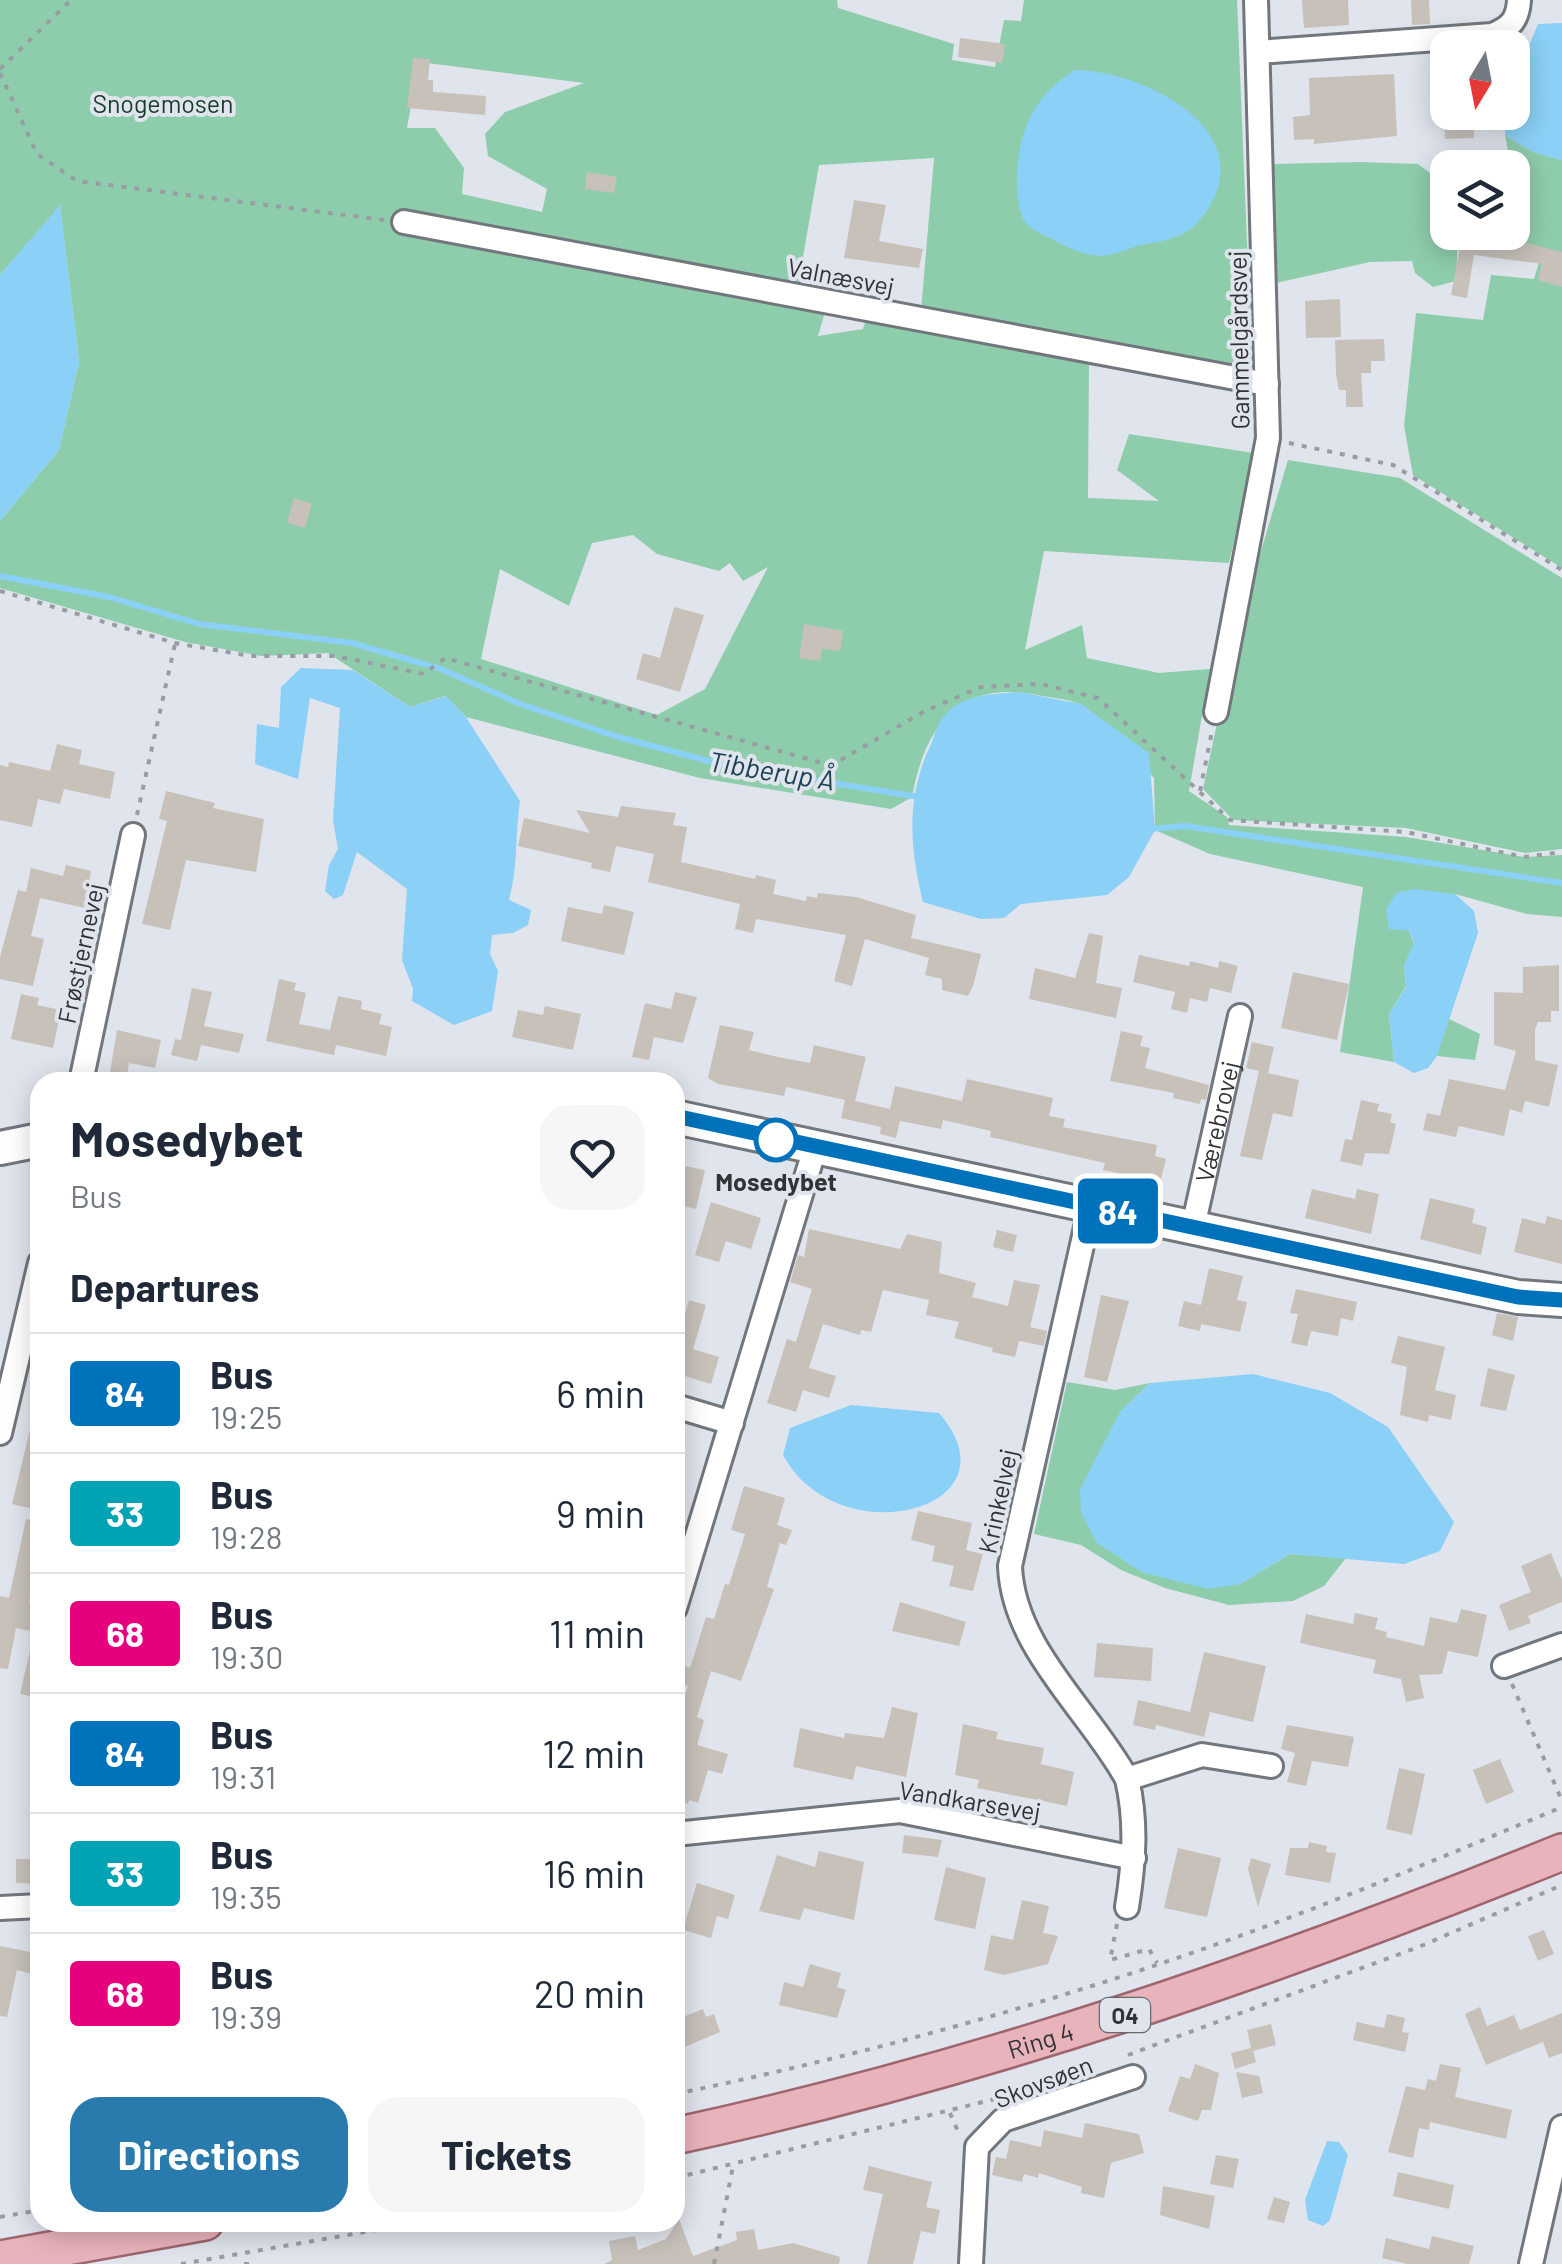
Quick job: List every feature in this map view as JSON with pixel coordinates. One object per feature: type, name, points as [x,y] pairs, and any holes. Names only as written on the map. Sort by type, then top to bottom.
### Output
[{"type":"main road","name":"Ring 4","points":[[685,2134],[854,2094],[1129,2014],[1276,1964],[1562,1852]]},
{"type":"main road","points":[[0,2259],[150,2232]]},
{"type":"street","name":"Gammelgårdsvej","points":[[1216,712],[1268,438],[1256,0]]},
{"type":"street","points":[[1258,52],[1492,35],[1509,28],[1518,13],[1518,0]]},
{"type":"street","name":"Valnæsvej","points":[[404,222],[1267,384]]},
{"type":"street","name":"Frøstjernevej","points":[[83,1072],[133,834]]},
{"type":"street","name":"Værebrovej","points":[[1193,1226],[1240,1016]]},
{"type":"street","points":[[685,1118],[1518,1297],[1562,1300]]},
{"type":"street","points":[[0,1148],[30,1142]]},
{"type":"street","points":[[685,1576],[815,1148]]},
{"type":"street","name":"Krinkelvej","points":[[1090,1205],[1010,1566],[1011,1596],[1022,1626],[1128,1779],[1134,1806],[1134,1858],[1128,1906]]},
{"type":"street","points":[[0,1433],[30,1306]]},
{"type":"street","points":[[685,1409],[732,1423]]},
{"type":"street","points":[[1504,1666],[1562,1645]]},
{"type":"street","points":[[1128,1779],[1202,1756],[1271,1766]]},
{"type":"street","name":"Vandkarsevej","points":[[685,1833],[900,1811],[1134,1858]]},
{"type":"street","points":[[0,1908],[30,1906]]},
{"type":"street","name":"Skovsøen","points":[[972,2264],[977,2146],[1003,2120],[1126,2068]]},
{"type":"street","points":[[1531,2264],[1562,2127]]},
{"type":"path","points":[[70,0],[0,71],[36,154],[77,181],[404,222]]},
{"type":"path","points":[[1268,438],[1393,465],[1562,570]]},
{"type":"path","points":[[0,591],[175,643],[250,656],[334,656],[424,674],[445,658],[818,762],[839,762],[924,711],[982,687],[1041,684],[1098,698],[1232,820],[1406,832],[1524,857],[1562,852]]},
{"type":"path","points":[[133,834],[175,643]]},
{"type":"path","points":[[1200,794],[1216,712]]},
{"type":"path","points":[[685,2092],[773,2074],[1156,1963],[1321,1906],[1562,1804],[1504,1666]]},
{"type":"path","points":[[1126,2068],[1562,1885]]},
{"type":"path","points":[[1128,1906],[1114,1930],[1110,1960],[1149,1949],[1156,1963]]},
{"type":"path","points":[[685,2176],[1000,2098]]},
{"type":"path","points":[[714,2264],[733,2165]]},
{"type":"path","points":[[0,2217],[30,2212]]},
{"type":"path","points":[[182,2264],[368,2232]]},
{"type":"path","points":[[244,2264],[253,2264]]},
{"type":"green space","name":"Snogemosen","points":[[0,0],[837,0],[838,8],[954,44],[952,60],[995,67],[1004,20],[1021,21],[1024,0],[1237,0],[1252,363],[1242,373],[1092,349],[1089,364],[1088,498],[1159,501],[1117,470],[1129,434],[1254,453],[1229,563],[1044,551],[1025,650],[1082,625],[1087,658],[1159,673],[1210,669],[1189,791],[1227,817],[1229,825],[1406,837],[1524,857],[1562,855],[1562,917],[1527,914],[1455,894],[1409,931],[1414,944],[1404,966],[1406,986],[1389,1014],[1394,1062],[1340,1052],[1363,887],[1210,854],[1155,830],[1154,778],[1102,721],[1073,702],[1010,692],[987,694],[967,702],[937,729],[926,749],[912,797],[891,809],[700,778],[466,717],[445,696],[410,707],[328,653],[261,656],[185,642],[0,588],[0,521],[59,450],[79,362],[60,206],[0,275]],"holes":[[[419,62],[584,83],[505,112],[485,134],[488,156],[547,189],[542,212],[462,194],[464,168],[435,128],[407,128]],[[934,158],[920,323],[868,313],[863,329],[818,336],[829,298],[799,280],[819,165]],[[633,535],[657,554],[719,571],[730,563],[743,581],[768,567],[705,689],[657,715],[481,659],[500,569],[569,606],[592,543]]]},
{"type":"green space","points":[[1505,135],[1530,150],[1508,150]]},
{"type":"green space","points":[[1530,150],[1562,160],[1562,568],[1413,475],[1404,426],[1416,313],[1483,320],[1491,275],[1534,279],[1542,252],[1530,247]]},
{"type":"green space","points":[[1271,164],[1418,164],[1430,173],[1430,250],[1457,250],[1456,281],[1433,287],[1415,273],[1412,261],[1370,262],[1276,283]]},
{"type":"green space","points":[[1288,460],[1400,478],[1562,578],[1562,849],[1525,853],[1406,828],[1233,820],[1203,789],[1235,639]]},
{"type":"green space","points":[[1447,1018],[1480,1034],[1475,1060],[1437,1056]]},
{"type":"green space","points":[[1067,1382],[1115,1390],[1150,1383],[1120,1412],[1240,1584],[1290,1554],[1346,1558],[1324,1586],[1293,1601],[1229,1605],[1165,1588],[1121,1570],[1081,1545],[1034,1534]]},
{"type":"water","points":[[1562,23],[1562,160],[1533,152],[1505,135],[1505,130],[1530,130],[1530,43],[1538,24]]},
{"type":"water","points":[[1075,70],[1103,73],[1163,95],[1189,112],[1209,134],[1220,158],[1218,186],[1203,216],[1189,230],[1165,240],[1095,255],[1063,245],[1025,222],[1017,190],[1024,134],[1037,105]]},
{"type":"water","points":[[60,205],[79,362],[59,450],[0,521],[0,275]]},
{"type":"water","points":[[301,668],[353,670],[410,707],[446,696],[466,717],[520,801],[509,900],[531,910],[528,925],[513,933],[492,935],[490,954],[498,971],[492,1011],[454,1025],[412,1001],[413,989],[402,960],[407,889],[357,852],[343,895],[334,899],[325,891],[329,865],[338,849],[333,820],[340,708],[310,698],[298,779],[255,764],[257,724],[279,728],[281,687]]},
{"type":"water","points":[[1019,692],[1081,704],[1149,753],[1155,830],[1129,877],[1107,895],[1021,904],[1004,918],[981,919],[923,902],[912,821],[918,781],[941,720],[961,702]]},
{"type":"water","points":[[1415,889],[1455,894],[1474,911],[1478,933],[1437,1056],[1428,1068],[1414,1073],[1394,1062],[1389,1014],[1406,987],[1404,966],[1414,943],[1409,931],[1389,929],[1386,910],[1396,893]]},
{"type":"water","points":[[1253,1374],[1330,1393],[1388,1427],[1454,1522],[1440,1551],[1404,1564],[1290,1554],[1240,1584],[1208,1589],[1141,1572],[1096,1542],[1081,1512],[1080,1489],[1120,1412],[1150,1383]]},
{"type":"water","points":[[851,1405],[939,1413],[959,1447],[958,1475],[941,1496],[913,1509],[879,1512],[842,1505],[809,1486],[783,1455],[790,1428]]},
{"type":"water","points":[[1327,2141],[1339,2142],[1348,2155],[1330,2220],[1323,2226],[1308,2220],[1305,2200]]},
{"type":"building","points":[[1302,0],[1348,0],[1349,25],[1304,28]]},
{"type":"building","points":[[1411,0],[1429,0],[1430,24],[1412,25]]},
{"type":"building","points":[[960,38],[1005,44],[1002,63],[958,57]]},
{"type":"building","points":[[413,58],[430,59],[428,80],[433,80],[433,92],[486,96],[485,115],[407,108]]},
{"type":"building","points":[[1394,74],[1397,136],[1314,144],[1314,139],[1294,140],[1293,117],[1310,115],[1309,78]]},
{"type":"building","points":[[1445,130],[1474,130],[1474,138],[1445,139]]},
{"type":"building","points":[[587,172],[617,177],[614,193],[585,189]]},
{"type":"building","points":[[854,200],[886,205],[879,241],[923,249],[919,268],[844,258]]},
{"type":"building","points":[[1530,244],[1562,252],[1562,287],[1538,280],[1542,264],[1474,255],[1467,298],[1451,295],[1460,250],[1530,250]]},
{"type":"building","points":[[1340,299],[1341,337],[1306,338],[1305,301]]},
{"type":"building","points":[[1384,339],[1385,361],[1371,361],[1371,373],[1361,373],[1363,407],[1346,407],[1346,390],[1339,390],[1336,374],[1335,340]]},
{"type":"building","points":[[294,498],[312,504],[305,528],[287,523]]},
{"type":"building","points":[[674,607],[704,615],[680,692],[636,679],[643,653],[660,658]]},
{"type":"building","points":[[804,624],[843,631],[840,651],[822,649],[820,661],[799,658]]},
{"type":"building","points":[[57,744],[82,750],[79,764],[115,772],[110,799],[64,789],[60,804],[38,799],[32,827],[0,820],[0,765],[8,767],[9,762],[50,771]]},
{"type":"building","points":[[166,791],[215,803],[213,808],[264,819],[256,872],[186,860],[170,930],[142,924],[167,821],[159,819]]},
{"type":"building","points":[[621,806],[676,813],[673,825],[687,827],[681,862],[776,880],[773,894],[806,901],[807,896],[817,898],[818,893],[856,897],[916,915],[911,938],[981,954],[968,996],[942,990],[942,979],[925,975],[929,958],[865,939],[852,986],[834,981],[846,935],[756,919],[753,933],[735,929],[740,904],[648,882],[654,854],[616,846],[610,872],[591,868],[592,863],[518,846],[524,818],[590,833],[576,810],[618,817]]},
{"type":"building","points":[[66,865],[91,871],[85,908],[40,898],[31,936],[44,939],[33,986],[0,979],[0,957],[18,890],[26,892],[31,868],[63,876]]},
{"type":"building","points":[[604,905],[634,912],[624,955],[561,941],[568,907],[602,914]]},
{"type":"building","points":[[1089,933],[1103,936],[1096,983],[1122,988],[1116,1018],[1029,999],[1035,968],[1075,978]]},
{"type":"building","points":[[1139,955],[1189,966],[1190,961],[1218,968],[1219,961],[1238,966],[1231,993],[1210,988],[1207,1002],[1190,998],[1187,1013],[1171,1009],[1175,992],[1133,982]]},
{"type":"building","points":[[1559,965],[1559,1011],[1551,1011],[1551,1022],[1538,1022],[1535,1029],[1535,1060],[1558,1065],[1549,1107],[1525,1101],[1522,1113],[1510,1109],[1504,1136],[1459,1126],[1456,1137],[1423,1130],[1427,1113],[1440,1116],[1449,1079],[1505,1090],[1516,1051],[1494,1045],[1494,992],[1523,993],[1523,967]]},
{"type":"building","points":[[1293,972],[1349,984],[1337,1040],[1281,1028]]},
{"type":"building","points":[[279,979],[296,983],[294,990],[306,993],[299,1024],[330,1030],[338,996],[362,1001],[361,1009],[382,1014],[379,1024],[392,1027],[386,1056],[336,1045],[334,1055],[266,1041]]},
{"type":"building","points":[[192,988],[212,992],[204,1026],[244,1034],[239,1053],[201,1045],[197,1061],[171,1055],[175,1039],[181,1040]]},
{"type":"building","points":[[675,992],[697,997],[683,1043],[654,1037],[649,1060],[632,1057],[645,1003],[671,1009]]},
{"type":"building","points":[[21,994],[39,998],[37,1005],[61,1010],[53,1048],[11,1039]]},
{"type":"building","points":[[545,1006],[581,1014],[573,1050],[512,1037],[518,1010],[543,1015]]},
{"type":"building","points":[[720,1025],[754,1032],[749,1050],[778,1057],[810,1063],[814,1045],[866,1057],[855,1101],[890,1109],[895,1086],[962,1101],[967,1079],[1053,1098],[1049,1116],[1065,1119],[1063,1127],[1157,1145],[1155,1156],[1166,1159],[1160,1182],[1103,1170],[1105,1163],[990,1137],[991,1131],[943,1120],[941,1129],[900,1121],[896,1138],[880,1134],[881,1127],[841,1118],[845,1100],[786,1087],[784,1096],[718,1084],[708,1078]]},
{"type":"building","points":[[117,1030],[161,1040],[155,1068],[129,1063],[128,1072],[110,1072]]},
{"type":"building","points":[[1121,1031],[1143,1036],[1140,1046],[1150,1048],[1145,1068],[1209,1085],[1206,1100],[1201,1099],[1200,1104],[1173,1098],[1174,1093],[1110,1081]]},
{"type":"building","points":[[1252,1042],[1274,1047],[1268,1073],[1246,1068]]},
{"type":"building","points":[[1259,1071],[1299,1080],[1292,1117],[1273,1113],[1262,1160],[1240,1156]]},
{"type":"building","points":[[1361,1100],[1379,1104],[1377,1111],[1392,1114],[1390,1122],[1396,1124],[1389,1154],[1365,1153],[1362,1166],[1340,1161],[1345,1139],[1352,1140]]},
{"type":"building","points":[[685,1166],[705,1170],[696,1209],[685,1206]]},
{"type":"building","points":[[1312,1189],[1355,1199],[1357,1189],[1379,1194],[1371,1234],[1305,1218]]},
{"type":"building","points":[[1430,1198],[1475,1209],[1472,1223],[1487,1227],[1481,1255],[1420,1239]]},
{"type":"building","points":[[711,1202],[761,1218],[751,1249],[726,1241],[719,1262],[695,1255]]},
{"type":"building","points":[[1547,1216],[1562,1220],[1562,1264],[1514,1252],[1522,1218],[1545,1224]]},
{"type":"building","points":[[809,1229],[900,1249],[907,1234],[942,1242],[939,1273],[976,1283],[972,1297],[1008,1306],[1014,1280],[1040,1285],[1030,1327],[1047,1331],[1044,1346],[1019,1341],[1015,1357],[992,1352],[993,1348],[954,1338],[959,1322],[926,1315],[929,1300],[883,1290],[871,1332],[861,1330],[860,1335],[823,1324],[809,1368],[836,1376],[829,1398],[803,1390],[796,1412],[767,1403],[787,1339],[796,1342],[812,1289],[790,1282],[798,1255],[804,1257]]},
{"type":"building","points":[[997,1230],[1017,1235],[1013,1252],[993,1247]]},
{"type":"building","points":[[1209,1268],[1243,1276],[1237,1300],[1247,1302],[1240,1332],[1201,1324],[1200,1331],[1178,1326],[1184,1301],[1201,1305]]},
{"type":"building","points":[[1296,1289],[1357,1302],[1353,1321],[1341,1318],[1338,1336],[1311,1331],[1307,1346],[1291,1343],[1298,1314],[1290,1313]]},
{"type":"building","points":[[1101,1295],[1129,1301],[1107,1382],[1084,1377]]},
{"type":"building","points":[[689,1300],[706,1305],[693,1349],[719,1357],[711,1384],[685,1376],[685,1314]]},
{"type":"building","points":[[1497,1313],[1518,1317],[1513,1341],[1492,1335]]},
{"type":"building","points":[[1398,1336],[1445,1347],[1435,1390],[1456,1395],[1451,1420],[1429,1415],[1428,1422],[1400,1415],[1407,1367],[1391,1363]]},
{"type":"building","points":[[1488,1368],[1515,1375],[1506,1411],[1480,1406]]},
{"type":"building","points":[[30,1430],[30,1508],[12,1504]]},
{"type":"building","points":[[744,1486],[785,1498],[777,1525],[792,1530],[786,1545],[780,1543],[767,1587],[774,1589],[741,1681],[711,1671],[697,1717],[704,1720],[697,1745],[728,1754],[722,1774],[708,1770],[698,1803],[689,1800],[688,1804],[685,1666],[690,1668],[706,1617],[714,1619],[725,1584],[729,1585],[745,1534],[731,1530]]},
{"type":"building","points":[[918,1511],[972,1523],[966,1550],[983,1554],[973,1591],[949,1586],[954,1566],[932,1561],[935,1546],[911,1540]]},
{"type":"building","points":[[26,1519],[30,1520],[30,1631],[16,1628],[8,1669],[0,1668],[0,1596],[9,1598]]},
{"type":"building","points":[[1551,1553],[1562,1580],[1562,1602],[1528,1616],[1531,1623],[1509,1631],[1499,1605],[1531,1592],[1521,1566]]},
{"type":"building","points":[[900,1602],[966,1622],[959,1646],[892,1631]]},
{"type":"building","points":[[1461,1609],[1487,1615],[1478,1657],[1448,1651],[1442,1674],[1419,1675],[1424,1698],[1406,1702],[1401,1679],[1373,1673],[1376,1660],[1300,1643],[1306,1614],[1353,1624],[1355,1613],[1378,1618],[1375,1629],[1387,1632],[1386,1637],[1424,1646],[1430,1617],[1457,1623]]},
{"type":"building","points":[[1097,1643],[1153,1648],[1151,1681],[1094,1677]]},
{"type":"building","points":[[30,1651],[30,1696],[20,1694]]},
{"type":"building","points":[[1204,1652],[1266,1666],[1253,1722],[1210,1712],[1204,1737],[1156,1725],[1155,1730],[1133,1725],[1138,1700],[1190,1712]]},
{"type":"building","points":[[892,1707],[918,1713],[906,1777],[856,1766],[853,1780],[793,1767],[800,1728],[844,1738],[845,1733],[884,1738]]},
{"type":"building","points":[[963,1724],[998,1732],[996,1739],[1044,1748],[1041,1764],[1074,1772],[1067,1806],[977,1788],[979,1780],[955,1775]]},
{"type":"building","points":[[1287,1725],[1354,1737],[1348,1767],[1312,1761],[1306,1786],[1287,1782],[1295,1753],[1281,1749]]},
{"type":"building","points":[[1500,1759],[1514,1792],[1486,1804],[1473,1770]]},
{"type":"building","points":[[1399,1768],[1425,1774],[1412,1835],[1386,1829]]},
{"type":"building","points":[[904,1835],[942,1840],[938,1857],[902,1853]]},
{"type":"building","points":[[1309,1842],[1327,1846],[1326,1852],[1336,1853],[1330,1883],[1285,1875],[1290,1848],[1308,1848]]},
{"type":"building","points":[[1178,1848],[1221,1858],[1207,1917],[1164,1908]]},
{"type":"building","points":[[819,1851],[864,1862],[854,1920],[804,1908],[800,1920],[759,1911],[777,1855],[815,1867]]},
{"type":"building","points":[[1251,1858],[1271,1864],[1258,1907],[1248,1869]]},
{"type":"building","points":[[16,1859],[30,1859],[30,1884],[16,1883]]},
{"type":"building","points":[[946,1867],[986,1878],[975,1929],[934,1920]]},
{"type":"building","points":[[697,1883],[735,1895],[728,1919],[717,1916],[711,1938],[685,1931]]},
{"type":"building","points":[[1022,1900],[1049,1906],[1043,1933],[1058,1936],[1048,1964],[1004,1975],[984,1970],[991,1935],[1013,1940]]},
{"type":"building","points":[[1544,1930],[1554,1954],[1538,1961],[1528,1936]]},
{"type":"building","points":[[0,1946],[30,1952],[30,1973],[17,1970],[7,2017],[0,2016]]},
{"type":"building","points":[[810,1964],[841,1973],[837,1987],[846,1990],[837,2018],[779,2005],[784,1982],[803,1987]]},
{"type":"building","points":[[1480,2007],[1487,2026],[1514,2015],[1520,2030],[1562,2013],[1562,2053],[1549,2058],[1543,2042],[1486,2065],[1465,2014]]},
{"type":"building","points":[[703,2009],[706,2017],[714,2014],[720,2032],[685,2047],[685,2016]]},
{"type":"building","points":[[1387,2014],[1405,2018],[1402,2032],[1409,2033],[1405,2052],[1353,2040],[1357,2022],[1384,2028]]},
{"type":"building","points":[[1271,2024],[1276,2045],[1253,2051],[1256,2062],[1235,2069],[1231,2053],[1251,2048],[1247,2030]]},
{"type":"building","points":[[1195,2064],[1219,2073],[1211,2110],[1202,2110],[1198,2121],[1168,2111],[1180,2076],[1190,2079]]},
{"type":"building","points":[[1440,2064],[1461,2068],[1455,2097],[1512,2110],[1506,2139],[1430,2122],[1429,2130],[1419,2128],[1413,2158],[1388,2152],[1406,2086],[1425,2090],[1428,2079],[1436,2081]]},
{"type":"building","points":[[1236,2072],[1259,2076],[1263,2093],[1242,2098]]},
{"type":"building","points":[[1085,2123],[1139,2134],[1144,2153],[1111,2163],[1104,2198],[1081,2193],[1082,2187],[1039,2173],[1038,2178],[1024,2174],[1022,2182],[992,2175],[996,2157],[1006,2159],[1010,2140],[1041,2147],[1044,2130],[1082,2138]]},
{"type":"building","points":[[1216,2155],[1239,2159],[1233,2188],[1210,2184]]},
{"type":"building","points":[[869,2166],[932,2182],[926,2207],[940,2210],[935,2234],[921,2231],[913,2264],[867,2264],[883,2194],[863,2190]]},
{"type":"building","points":[[1398,2172],[1454,2185],[1449,2209],[1393,2196]]},
{"type":"building","points":[[1163,2186],[1215,2196],[1209,2229],[1160,2215]]},
{"type":"building","points":[[1274,2197],[1290,2202],[1284,2223],[1267,2219]]},
{"type":"building","points":[[754,2229],[758,2250],[793,2243],[840,2257],[839,2264],[604,2264],[612,2260],[609,2241],[635,2236],[638,2250],[666,2239],[671,2232],[684,2232],[693,2256],[737,2240],[736,2232]]},
{"type":"building","points":[[1432,2236],[1474,2246],[1469,2264],[1407,2264],[1382,2258],[1386,2238],[1429,2249]]},
{"type":"waterway","name":"Tibberup Å","points":[[0,576],[109,597],[199,624],[352,643],[441,669],[520,704],[615,736],[727,766],[919,797]]},
{"type":"waterway","name":"Tibberup Å","points":[[1149,829],[1185,826],[1562,883]]},
{"type":"bus line","name":"84","points":[[685,1118],[1518,1297],[1562,1300]]},
{"type":"place","name":"Mosedybet","points":[[776,1140]]}]
